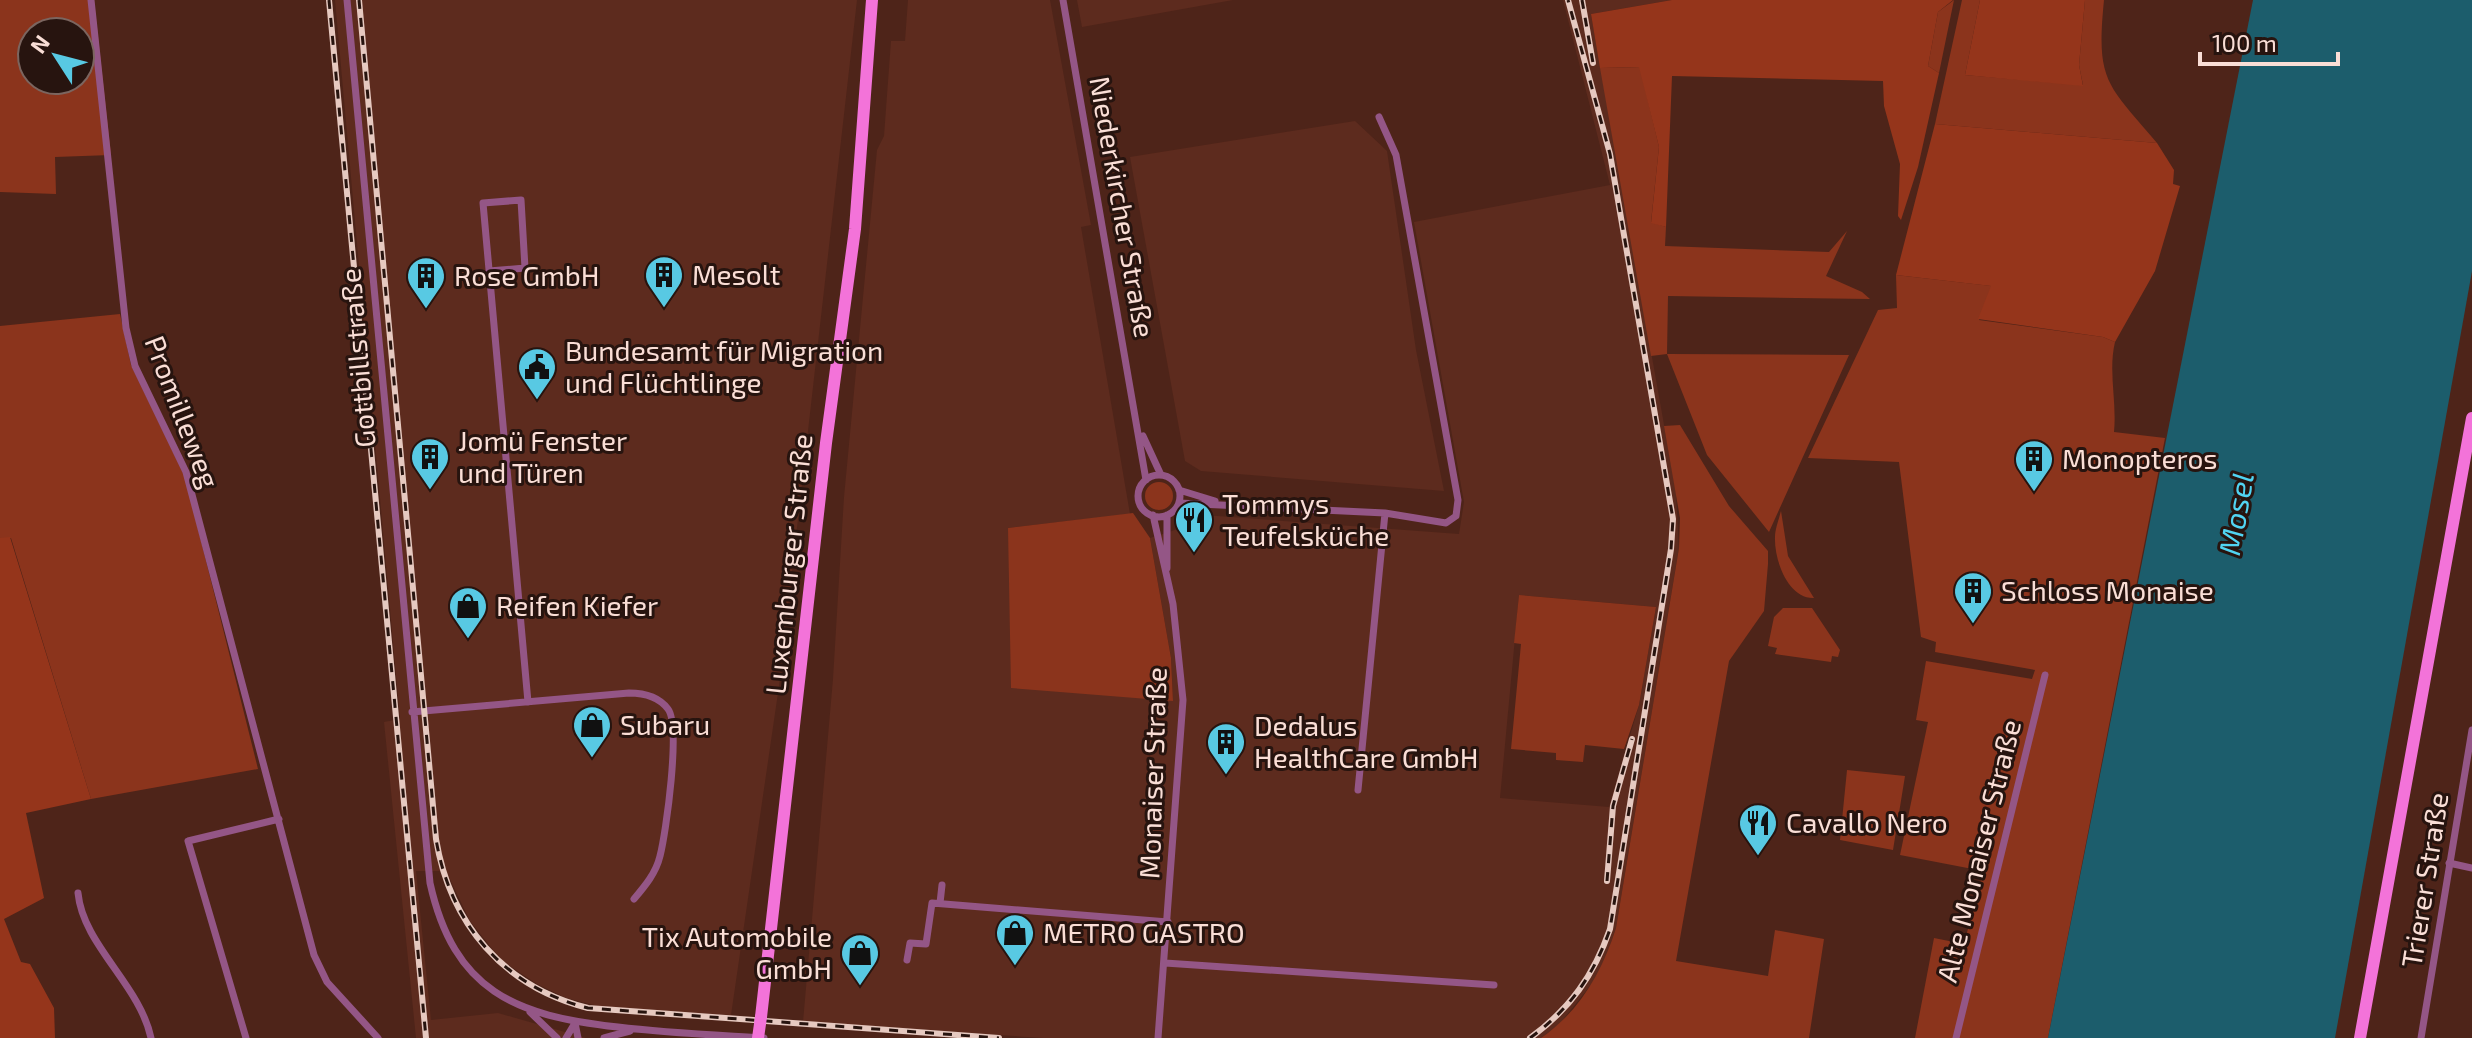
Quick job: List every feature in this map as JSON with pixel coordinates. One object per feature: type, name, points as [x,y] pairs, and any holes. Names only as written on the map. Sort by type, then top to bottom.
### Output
[{"type":"main road","name":"Luxemburger Straße","points":[[761,1038],[826,443],[855,229],[872,0]]},
{"type":"main road","points":[[2360,1038],[2472,418]]},
{"type":"street","name":"Promilleweg","points":[[91,0],[126,328],[135,366],[186,472],[279,819],[293,885],[319,966],[327,982],[378,1038]]},
{"type":"street","name":"Gottbillstraße","points":[[347,0],[412,712],[430,883],[444,934],[458,958],[481,983],[529,1011],[575,1023],[761,1038]]},
{"type":"street","name":"Niederkircher Straße","points":[[1063,0],[1139,422],[1146,480]]},
{"type":"street","points":[[1179,503],[1385,513],[1446,523],[1456,516],[1458,500],[1396,155],[1379,117]]},
{"type":"street","points":[[489,271],[525,268],[521,200],[483,203],[489,271],[528,702]]},
{"type":"street","name":"Niederkircher Straße","points":[[1139,422],[1161,475]]},
{"type":"street","points":[[1161,475],[1171,479],[1179,490],[1179,503],[1167,515],[1153,515],[1139,502],[1141,486],[1146,480],[1161,475]]},
{"type":"street","points":[[1179,490],[1225,504]]},
{"type":"street","points":[[1358,790],[1385,513]]},
{"type":"street","name":"Monaiser Straße","points":[[1153,515],[1181,657],[1183,700],[1158,1038]]},
{"type":"street","name":"Monaiser Straße","points":[[1167,515],[1167,578]]},
{"type":"street","name":"Alte Monaiser Straße","points":[[1956,1038],[2045,675]]},
{"type":"street","points":[[412,712],[641,693],[668,709],[676,731],[660,858],[651,878],[634,899]]},
{"type":"street","name":"Trierer Straße","points":[[2421,1038],[2472,730]]},
{"type":"street","points":[[246,1038],[188,841],[279,819]]},
{"type":"street","points":[[2449,863],[2472,868]]},
{"type":"street","points":[[898,940],[926,944],[932,903],[940,903],[942,885]]},
{"type":"street","points":[[78,893],[85,921],[132,993],[151,1038]]},
{"type":"street","name":"Monaiser Straße","points":[[940,903],[1168,922]]},
{"type":"street","points":[[907,960],[910,943]]},
{"type":"street","points":[[1165,963],[1494,985]]},
{"type":"street","points":[[529,1011],[557,1038]]},
{"type":"street","points":[[566,1038],[575,1023]]},
{"type":"street","points":[[575,1023],[578,1038]]},
{"type":"street","points":[[604,1038],[636,1029]]},
{"type":"shaded area","points":[[0,0],[94,0],[96,16],[16,16],[16,96],[96,96],[96,18],[111,155],[55,157],[56,194],[0,192]]},
{"type":"shaded area","points":[[335,0],[857,0],[779,686],[731,1015],[606,1008],[566,998],[537,984],[501,960],[470,921],[446,871],[416,871],[431,1020],[498,1013],[586,1038],[416,1038],[384,722],[400,719]]},
{"type":"shaded area","points":[[908,0],[1050,0],[1091,225],[1081,227],[1130,514],[1008,528],[1173,700],[1171,658],[1150,538],[1175,530],[1194,515],[1459,534],[1464,502],[1414,222],[1610,185],[1563,0],[1672,0],[1591,14],[1676,492],[1679,548],[1616,928],[1604,965],[1594,981],[1558,1026],[1541,1038],[1043,1038],[803,1022],[833,679],[844,497],[877,150],[884,136],[891,41],[905,41]],"holes":[[[1519,595],[1656,607],[1639,705],[1609,807],[1500,798]]]},
{"type":"shaded area","points":[[1077,0],[1233,0],[1082,27]]},
{"type":"shaded area","points":[[1672,0],[1953,0],[1938,12],[1928,66],[1939,73],[1918,167],[1901,220],[1898,216],[1900,164],[1884,106],[1883,81],[1672,76],[1666,227],[1651,223],[1659,147],[1639,67],[1600,68],[1591,14]]},
{"type":"shaded area","points":[[1954,0],[1939,73],[1928,66],[1938,12]]},
{"type":"shaded area","points":[[1962,0],[1980,0],[1965,75],[2083,85],[2079,65],[2085,0],[2104,0],[2102,48],[2108,79],[2126,107],[2157,143],[1935,124]]},
{"type":"shaded area","points":[[1980,0],[2085,0],[2079,65],[2083,86],[1965,75]]},
{"type":"shaded area","points":[[1640,67],[1659,147],[1651,222],[1666,227],[1665,246],[1829,252],[1847,231],[1826,276],[1862,292],[1870,299],[1668,296],[1667,354],[1651,356],[1600,68]]},
{"type":"shaded area","points":[[1355,121],[1387,151],[1416,350],[1444,491],[1201,471],[1185,461],[1130,157]]},
{"type":"shaded area","points":[[1935,124],[2157,143],[2174,170],[2173,184],[2180,186],[2155,271],[2115,342],[2103,337],[1978,319],[1991,286],[1896,275]]},
{"type":"shaded area","points":[[1896,275],[1992,286],[1979,320],[2103,337],[2115,342],[2112,364],[2114,432],[2165,438],[2048,1038],[1915,1038],[1934,938],[1964,944],[1983,871],[1900,855],[1928,722],[1916,720],[1926,661],[2032,679],[2035,670],[1935,652],[1936,642],[1921,637],[1899,462],[1808,458],[1878,310],[1897,308]]},
{"type":"shaded area","points":[[120,314],[131,365],[185,477],[258,769],[91,799],[11,538],[0,538],[0,326]]},
{"type":"shaded area","points":[[1667,354],[1849,355],[1769,532],[1707,455]]},
{"type":"shaded area","points":[[1680,425],[1729,506],[1768,551],[1768,564],[1764,611],[1729,661],[1676,961],[1768,976],[1775,930],[1824,939],[1809,1038],[1541,1038],[1567,1016],[1588,989],[1604,960],[1616,928],[1679,548],[1680,518],[1664,426]]},
{"type":"shaded area","points":[[1159,482],[1169,486],[1173,496],[1169,506],[1159,510],[1149,506],[1145,496],[1149,486]]},
{"type":"shaded area","points":[[1781,511],[1788,556],[1814,598],[1797,592],[1780,567],[1775,537]]},
{"type":"shaded area","points":[[1133,513],[1150,538],[1171,658],[1173,701],[1011,688],[1008,528]]},
{"type":"shaded area","points":[[10,537],[91,799],[26,813],[44,898],[4,919],[21,962],[30,964],[54,1008],[55,1038],[0,1038],[0,538]]},
{"type":"shaded area","points":[[1519,595],[1656,607],[1639,705],[1624,749],[1585,745],[1583,762],[1556,760],[1556,753],[1511,749],[1521,644],[1514,643]]},
{"type":"shaded area","points":[[1783,608],[1812,608],[1840,650],[1838,657],[1832,656],[1831,662],[1775,654],[1777,648],[1768,646],[1774,617]]},
{"type":"shaded area","points":[[1847,770],[1905,776],[1893,850],[1840,840]]},
{"type":"water","name":"Mosel","points":[[2253,0],[2472,0],[2472,271],[2335,1038],[2048,1038]]},
{"type":"railway","points":[[329,0],[426,1038]]},
{"type":"railway","points":[[359,0],[436,839],[443,870],[468,924],[486,948],[531,985],[588,1008],[999,1038]]},
{"type":"railway","points":[[1530,1038],[1557,1015],[1579,990],[1610,929],[1671,549],[1673,519],[1610,154],[1568,0]]},
{"type":"railway","points":[[1582,0],[1593,63]]},
{"type":"railway","points":[[1607,881],[1613,806],[1632,739]]},
{"type":"place","name":"Mesolt","points":[[664,309]]},
{"type":"place","name":"Rose GmbH","points":[[426,310]]},
{"type":"place","name":"Bundesamt für Migration und Flüchtlinge","points":[[537,401]]},
{"type":"place","name":"Jomü Fenster und Türen","points":[[430,491]]},
{"type":"place","name":"Monopteros","points":[[2034,493]]},
{"type":"place","name":"Tommys Teufelsküche","points":[[1194,554]]},
{"type":"place","name":"Schloss Monaise","points":[[1973,625]]},
{"type":"place","name":"Reifen Kiefer","points":[[468,640]]},
{"type":"place","name":"Subaru","points":[[592,759]]},
{"type":"place","name":"Dedalus HealthCare GmbH","points":[[1226,776]]},
{"type":"place","name":"Cavallo Nero","points":[[1758,857]]},
{"type":"place","name":"METRO GASTRO","points":[[1015,967]]},
{"type":"place","name":"Tix Automobile GmbH","points":[[860,987]]}]
